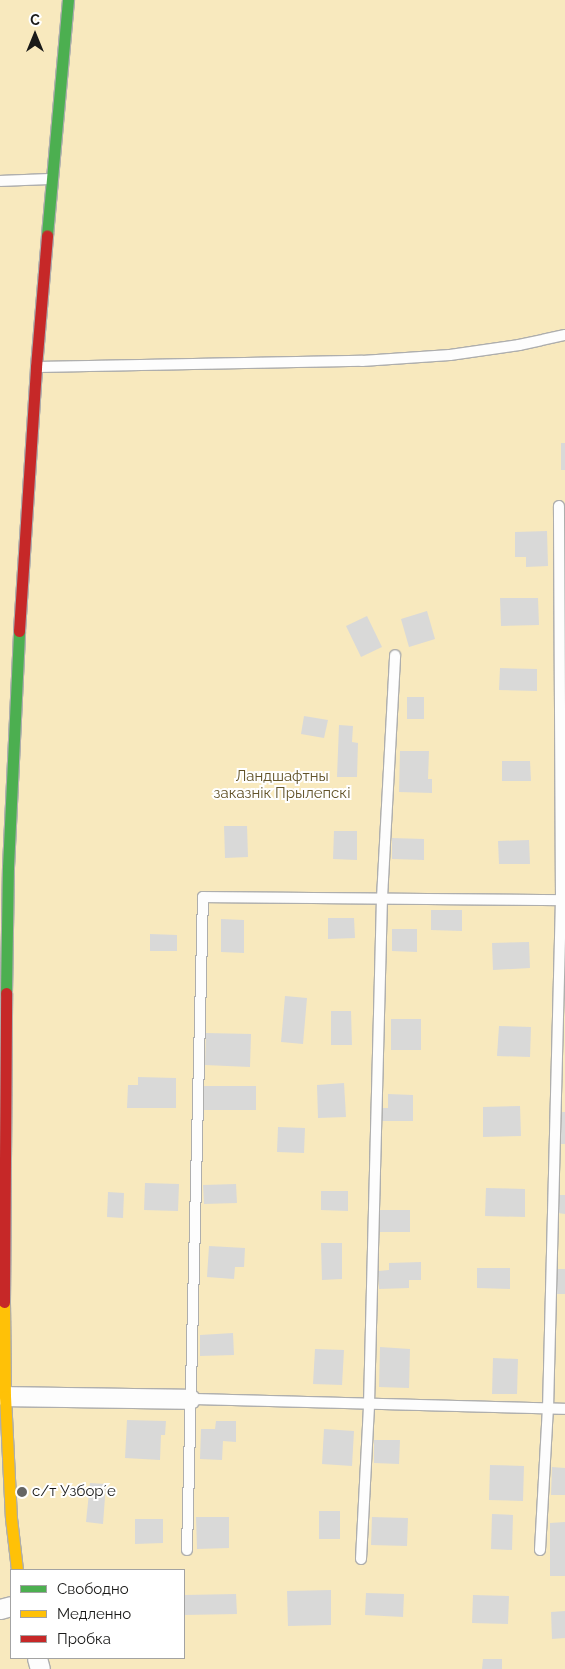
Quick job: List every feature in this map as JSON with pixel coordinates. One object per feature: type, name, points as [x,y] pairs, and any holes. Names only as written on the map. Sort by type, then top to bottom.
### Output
[{"type":"street","points":[[17,1569],[11,1518],[5,1396],[3,1242],[2,1077],[8,867],[36,367],[68,0]]},
{"type":"street","points":[[5,1396],[190,1399]]},
{"type":"lane","points":[[0,181],[52,179]]},
{"type":"lane","points":[[36,367],[362,361],[450,355],[519,345],[565,335]]},
{"type":"lane","points":[[540,1550],[548,1409],[563,900],[559,506]]},
{"type":"lane","points":[[361,1559],[369,1404],[382,898],[395,655]]},
{"type":"lane","points":[[187,1550],[204,897],[563,900]]},
{"type":"lane","points":[[190,1399],[565,1409]]},
{"type":"green space","name":"Ландшафтны заказнік Прылепскі","points":[[0,0],[565,0],[565,1669],[0,1669]]},
{"type":"building","points":[[561,443],[565,443],[565,470],[561,470]]},
{"type":"building","points":[[547,531],[548,566],[526,567],[526,557],[515,557],[515,532]]},
{"type":"building","points":[[500,598],[538,598],[539,625],[501,626]]},
{"type":"building","points":[[427,611],[435,639],[409,647],[401,619]]},
{"type":"building","points":[[367,616],[382,647],[361,657],[346,626]]},
{"type":"building","points":[[500,668],[537,669],[537,691],[499,690]]},
{"type":"building","points":[[407,697],[424,697],[424,719],[407,719]]},
{"type":"building","points":[[304,716],[328,720],[324,738],[301,734]]},
{"type":"building","points":[[339,725],[353,726],[352,742],[358,743],[357,777],[337,777]]},
{"type":"building","points":[[400,751],[429,751],[428,779],[432,779],[432,793],[399,792]]},
{"type":"building","points":[[502,761],[530,761],[531,781],[502,781]]},
{"type":"building","points":[[224,826],[247,826],[248,857],[225,858]]},
{"type":"building","points":[[334,831],[357,831],[357,860],[333,859]]},
{"type":"building","points":[[392,838],[424,839],[424,860],[392,859]]},
{"type":"building","points":[[529,840],[530,864],[499,864],[498,841]]},
{"type":"building","points":[[431,910],[462,910],[462,931],[431,930]]},
{"type":"building","points":[[328,918],[354,918],[355,938],[328,939]]},
{"type":"building","points":[[221,919],[244,920],[244,953],[221,952]]},
{"type":"building","points":[[392,929],[417,929],[417,952],[392,951]]},
{"type":"building","points":[[150,934],[177,935],[177,951],[150,951]]},
{"type":"building","points":[[529,942],[530,968],[493,970],[492,943]]},
{"type":"building","points":[[285,996],[307,998],[303,1044],[281,1042]]},
{"type":"building","points":[[331,1011],[351,1011],[352,1045],[331,1045]]},
{"type":"building","points":[[391,1019],[421,1019],[421,1050],[391,1050]]},
{"type":"building","points":[[499,1026],[531,1027],[530,1057],[497,1056]]},
{"type":"building","points":[[206,1033],[251,1034],[250,1067],[205,1065]]},
{"type":"building","points":[[138,1077],[176,1078],[176,1108],[127,1108],[128,1085],[138,1085]]},
{"type":"building","points":[[344,1083],[346,1117],[318,1118],[317,1085]]},
{"type":"building","points":[[204,1086],[256,1086],[256,1110],[204,1110]]},
{"type":"building","points":[[388,1094],[413,1095],[413,1121],[382,1121],[382,1108],[388,1108]]},
{"type":"building","points":[[520,1106],[521,1136],[483,1137],[483,1107]]},
{"type":"building","points":[[561,1112],[565,1112],[565,1144],[560,1144]]},
{"type":"building","points":[[278,1127],[305,1128],[304,1153],[277,1152]]},
{"type":"building","points":[[145,1183],[179,1184],[178,1211],[144,1210]]},
{"type":"building","points":[[236,1184],[237,1203],[204,1204],[203,1185]]},
{"type":"building","points":[[486,1188],[525,1189],[525,1217],[485,1216]]},
{"type":"building","points":[[321,1191],[348,1191],[348,1211],[321,1210]]},
{"type":"building","points":[[108,1192],[124,1193],[123,1218],[107,1217]]},
{"type":"building","points":[[558,1195],[565,1195],[565,1214],[558,1213]]},
{"type":"building","points":[[380,1210],[410,1210],[410,1232],[380,1232]]},
{"type":"building","points":[[321,1243],[342,1243],[342,1279],[322,1280]]},
{"type":"building","points":[[209,1246],[245,1248],[244,1267],[235,1267],[234,1279],[207,1277]]},
{"type":"building","points":[[421,1262],[421,1280],[409,1280],[409,1288],[379,1289],[378,1271],[389,1270],[389,1263]]},
{"type":"building","points":[[477,1268],[510,1268],[510,1289],[477,1288]]},
{"type":"building","points":[[554,1269],[565,1269],[565,1294],[553,1294]]},
{"type":"building","points":[[233,1333],[234,1355],[200,1356],[200,1335]]},
{"type":"building","points":[[380,1347],[410,1349],[409,1388],[379,1387]]},
{"type":"building","points":[[315,1349],[344,1350],[342,1385],[313,1384]]},
{"type":"building","points":[[493,1358],[518,1359],[517,1394],[492,1394]]},
{"type":"building","points":[[127,1420],[166,1421],[165,1435],[161,1435],[160,1460],[125,1458]]},
{"type":"building","points":[[216,1421],[236,1421],[236,1442],[223,1441],[222,1460],[200,1459],[201,1429],[215,1429]]},
{"type":"building","points":[[324,1429],[354,1431],[352,1466],[322,1464]]},
{"type":"building","points":[[374,1440],[400,1440],[399,1464],[374,1463]]},
{"type":"building","points":[[490,1465],[524,1466],[523,1501],[489,1500]]},
{"type":"building","points":[[552,1467],[565,1468],[565,1495],[551,1495]]},
{"type":"building","points":[[90,1483],[106,1484],[103,1524],[86,1522]]},
{"type":"building","points":[[319,1511],[340,1511],[340,1539],[319,1539]]},
{"type":"building","points":[[492,1514],[513,1515],[512,1550],[491,1549]]},
{"type":"building","points":[[196,1517],[229,1517],[229,1548],[197,1549]]},
{"type":"building","points":[[372,1517],[408,1518],[407,1546],[371,1545]]},
{"type":"building","points":[[135,1519],[163,1519],[163,1543],[135,1544]]},
{"type":"building","points":[[565,1522],[565,1576],[550,1576],[550,1523]]},
{"type":"building","points":[[331,1590],[331,1625],[288,1626],[287,1591]]},
{"type":"building","points":[[366,1593],[404,1594],[403,1617],[365,1615]]},
{"type":"building","points":[[236,1594],[237,1614],[185,1615],[185,1595]]},
{"type":"building","points":[[473,1595],[509,1596],[508,1624],[472,1623]]},
{"type":"building","points":[[565,1611],[565,1638],[552,1639],[551,1612]]},
{"type":"building","points":[[483,1659],[502,1659],[502,1669],[482,1669]]},
{"type":"traffic: fast","points":[[47,235],[68,0]]},
{"type":"traffic: fast","points":[[6,993],[8,867],[19,631]]},
{"type":"traffic: slow","points":[[4,1302],[5,1396],[11,1518],[17,1569]]},
{"type":"traffic: jam","points":[[19,631],[36,367],[47,235]]},
{"type":"traffic: jam","points":[[4,1302],[6,993]]},
{"type":"place","name":"с/т Узборʼе","points":[[22,1492]]}]
